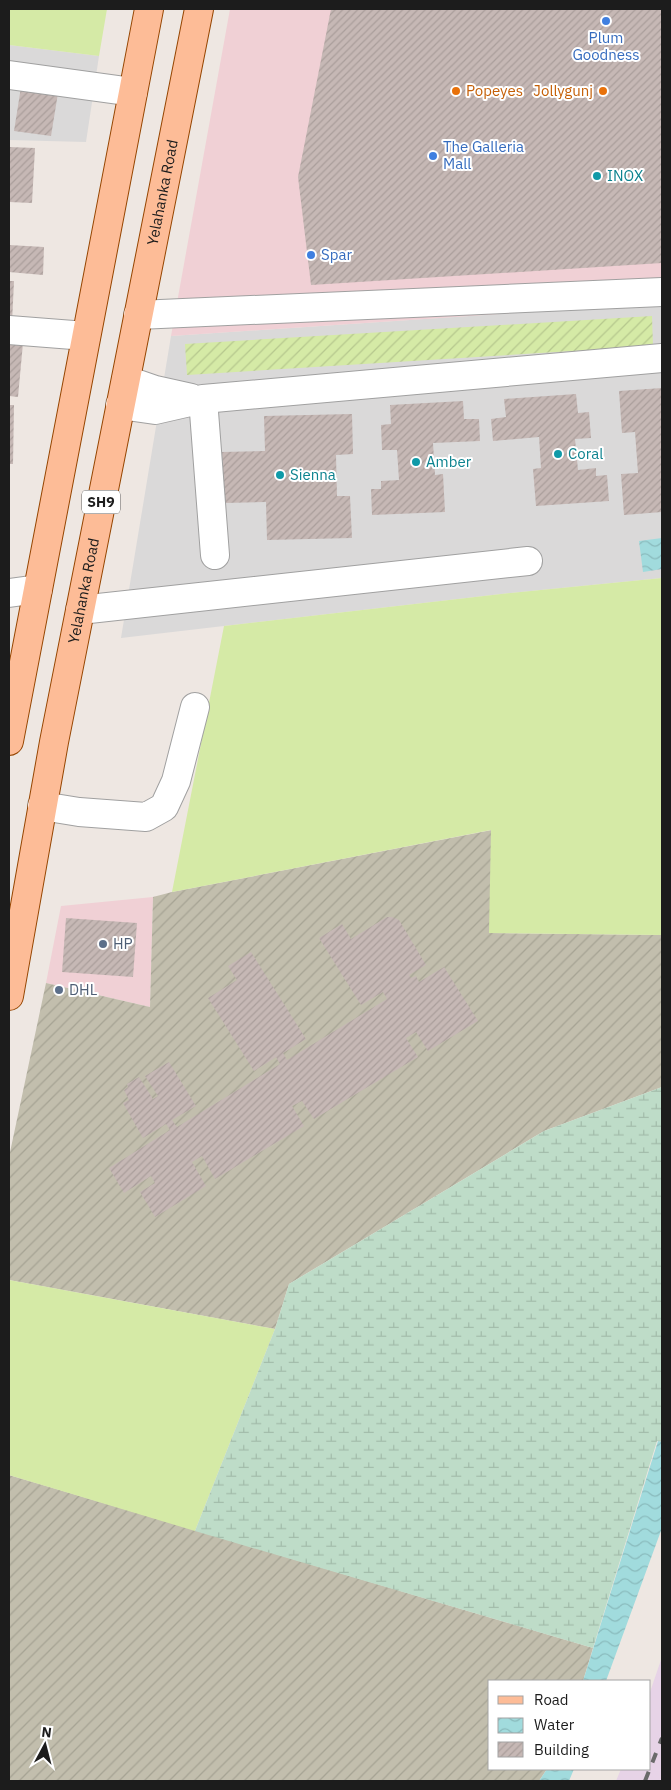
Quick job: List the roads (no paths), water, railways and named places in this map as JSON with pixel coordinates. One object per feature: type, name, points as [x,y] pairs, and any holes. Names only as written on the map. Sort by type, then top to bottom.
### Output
[{"type":"main road","points":[[9,741],[14,681],[38,590],[149,9]]},
{"type":"main road","name":"Yelahanka Road","points":[[9,996],[42,806],[199,9]]},
{"type":"street","points":[[9,75],[133,92]]},
{"type":"street","points":[[138,315],[662,292]]},
{"type":"street","points":[[9,330],[86,336]]},
{"type":"street","points":[[123,392],[154,390],[203,399],[662,358]]},
{"type":"street","points":[[203,399],[215,555]]},
{"type":"street","points":[[80,610],[528,562]]},
{"type":"street","points":[[9,593],[38,590]]},
{"type":"street","points":[[42,806],[80,812],[146,817],[164,807],[176,781],[195,707]]},
{"type":"water","points":[[662,538],[662,569],[643,572],[639,541]]},
{"type":"water","points":[[658,1441],[662,1442],[662,1528],[606,1680],[583,1680]]},
{"type":"water","points":[[546,1770],[574,1770],[569,1781],[539,1781]]},
{"type":"railway","points":[[651,1766],[662,1738]]},
{"type":"railway","points":[[645,1781],[649,1770]]},
{"type":"place","name":"Plum Goodness","points":[[606,21]]},
{"type":"place","name":"Popeyes","points":[[456,91]]},
{"type":"place","name":"Jollygunj","points":[[603,91]]},
{"type":"place","name":"The Galleria Mall","points":[[433,156]]},
{"type":"place","name":"INOX","points":[[597,176]]},
{"type":"place","name":"Spar","points":[[311,255]]},
{"type":"place","name":"Coral","points":[[558,454]]},
{"type":"place","name":"Amber","points":[[416,462]]},
{"type":"place","name":"Sienna","points":[[280,475]]},
{"type":"place","name":"HP","points":[[103,944]]},
{"type":"place","name":"DHL","points":[[59,990]]}]
